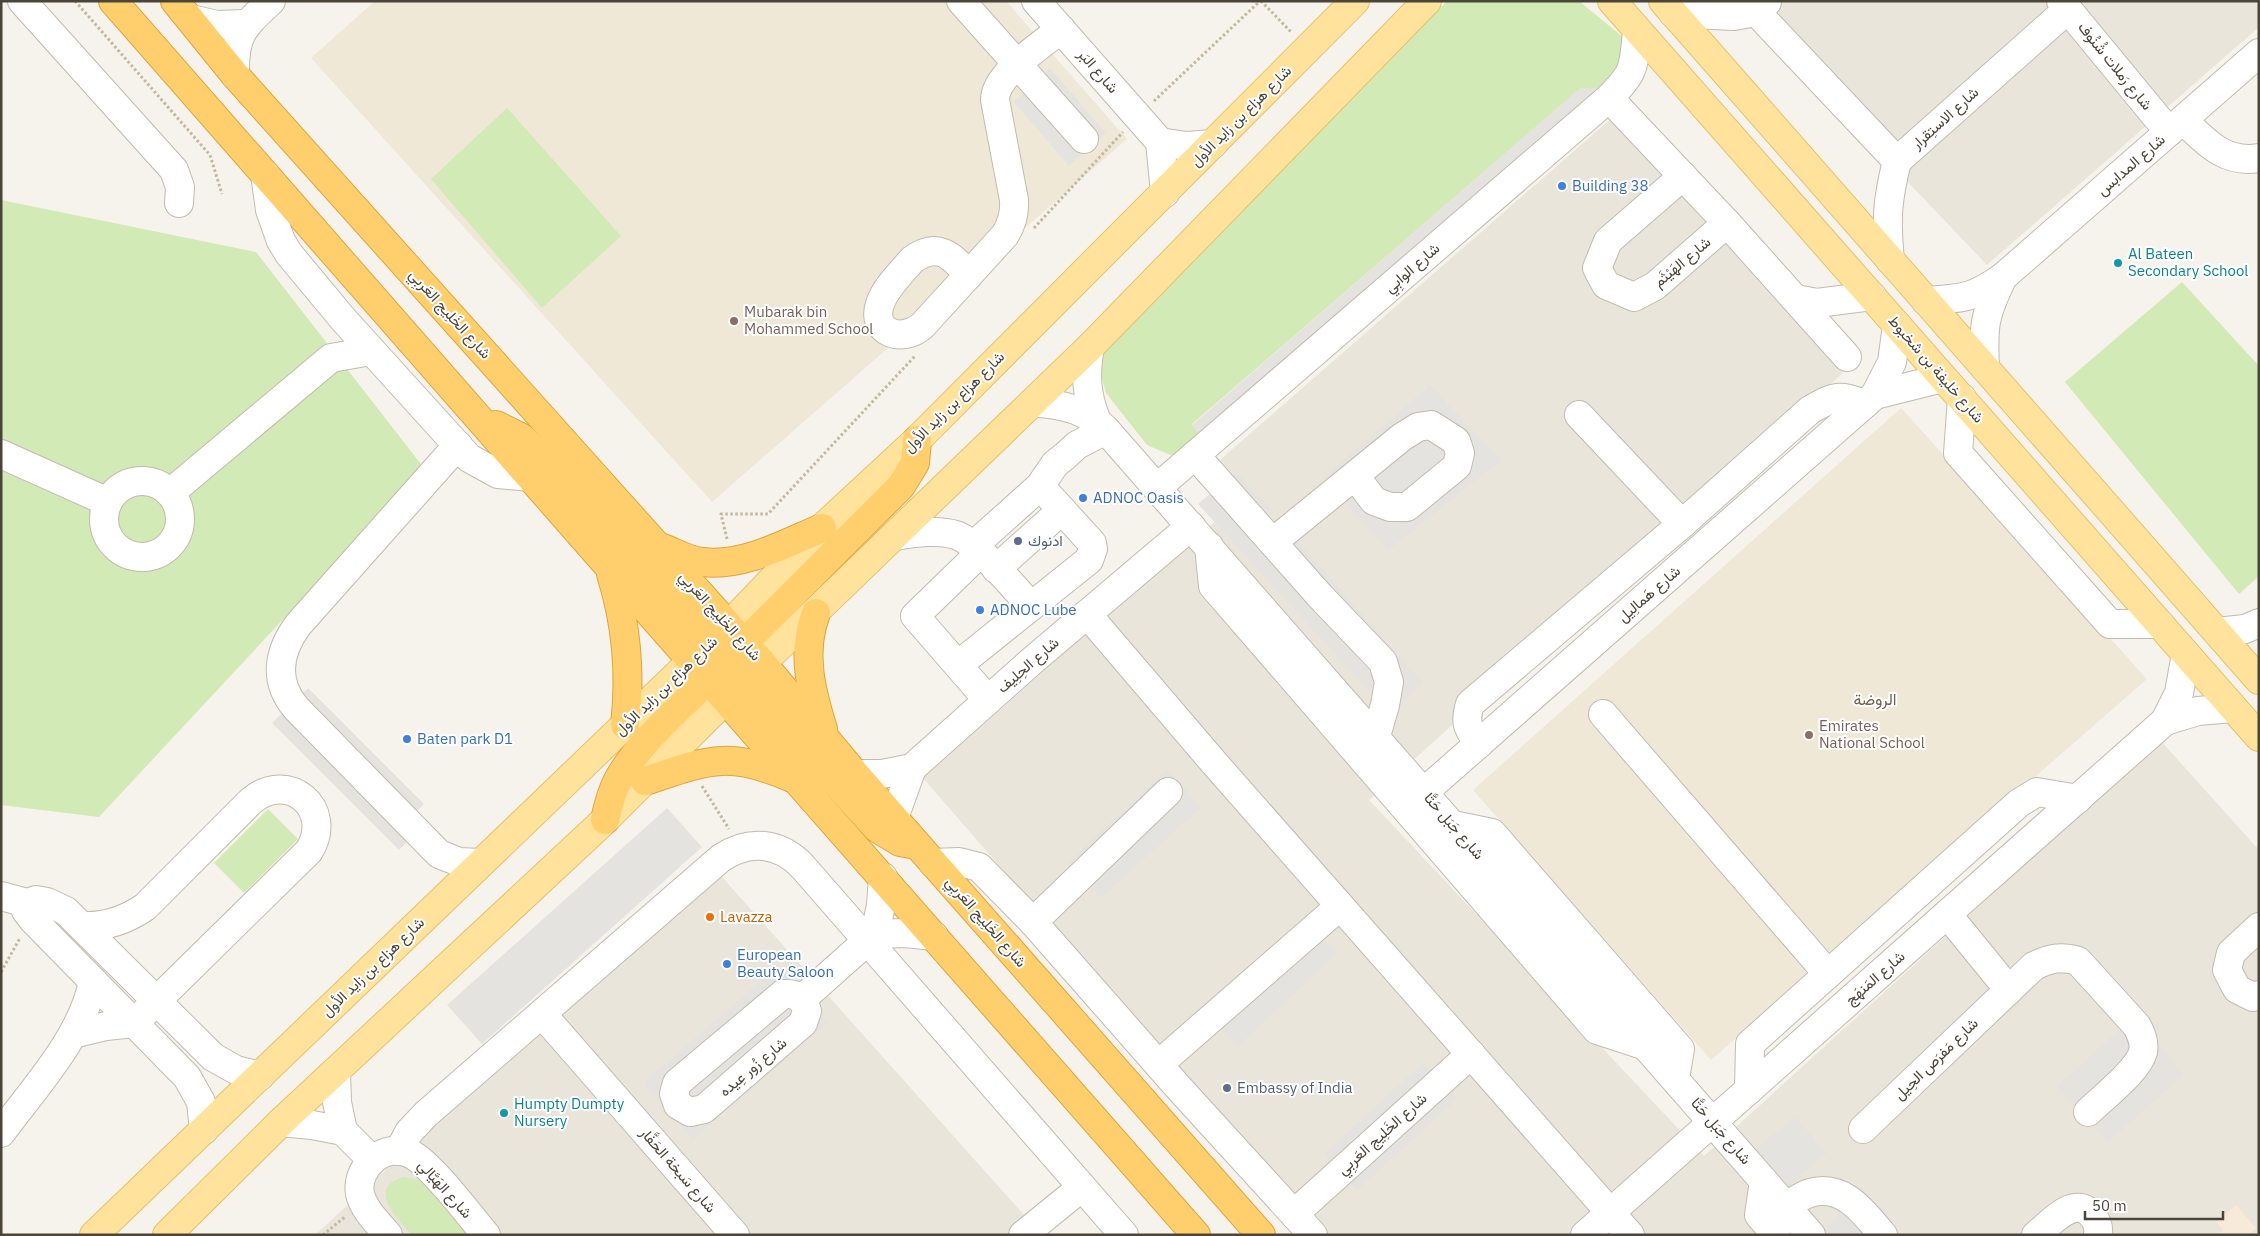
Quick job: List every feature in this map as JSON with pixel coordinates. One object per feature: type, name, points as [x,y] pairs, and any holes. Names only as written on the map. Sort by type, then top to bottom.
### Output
[{"type":"highway","name":"شارع الخَلِيج العَربِي","points":[[113,1],[532,477],[610,571],[826,738],[925,854],[1261,1235]]},
{"type":"highway","name":"شارع الخَلِيج العَربِي","points":[[183,10],[235,75],[658,545],[798,780],[1196,1235]]},
{"type":"highway","points":[[480,418],[501,426],[522,438],[536,451],[877,828],[925,854]]},
{"type":"highway","points":[[605,820],[610,797],[628,765],[680,707],[728,662],[901,486],[915,463],[917,440]]},
{"type":"highway","points":[[658,545],[690,559],[716,563],[747,558],[822,528]]},
{"type":"highway","points":[[610,571],[622,613],[628,656],[628,695],[625,726]]},
{"type":"highway","points":[[816,613],[808,640],[808,668],[826,738]]},
{"type":"highway","points":[[645,781],[689,766],[717,761],[751,762],[798,780]]},
{"type":"main road","name":"شارع هزاع بن زايد الأول","points":[[167,1235],[281,1122],[645,781],[822,528],[917,440],[1355,1]]},
{"type":"main road","name":"شارع هزاع بن زايد الأول","points":[[94,1235],[625,726],[728,662],[816,613],[1090,347],[1427,1]]},
{"type":"main road","name":"شارع خليفة بن شخبوط","points":[[1612,1],[1637,32],[1962,398],[2259,737]]},
{"type":"main road","points":[[1668,7],[2259,680]]},
{"type":"street","points":[[22,1],[174,170],[180,187],[179,202]]},
{"type":"street","points":[[961,1],[1084,139]]},
{"type":"street","name":"شارع البَر","points":[[1036,1],[1160,142]]},
{"type":"street","points":[[1668,7],[1734,16],[1757,5],[1897,161]]},
{"type":"street","name":"شارع رَملات شُنُوف","points":[[2065,5],[2176,126],[2224,155],[2242,159],[2259,158]]},
{"type":"street","name":"شارع الاستِقرار","points":[[1890,260],[1886,220],[1888,196],[1897,161],[2065,5]]},
{"type":"street","points":[[183,10],[218,25],[261,8]]},
{"type":"street","points":[[235,75],[238,44],[261,8]]},
{"type":"street","points":[[969,275],[1005,235],[1014,216],[1014,200],[995,94],[999,83],[1061,29]]},
{"type":"street","name":"شارع الوابِي","points":[[1158,487],[1609,98],[1627,80],[1633,68],[1637,32]]},
{"type":"street","name":"شارع المدابس","points":[[1926,301],[1960,299],[1978,294],[2003,277],[2259,53]]},
{"type":"street","points":[[1609,98],[1727,223],[1847,357]]},
{"type":"street","points":[[1165,193],[1160,142],[1186,146],[1213,144]]},
{"type":"street","points":[[265,174],[270,210],[281,241],[289,254],[371,351],[469,458],[488,470],[509,477],[532,477]]},
{"type":"street","name":"شارع الهَيْثَم","points":[[1683,176],[1608,241],[1597,268],[1606,286],[1634,297],[1655,286],[1727,223]]},
{"type":"street","name":"شارع المدابس","points":[[1985,368],[1983,330],[1988,309],[2003,277]]},
{"type":"street","points":[[1796,299],[1817,303],[1872,296]]},
{"type":"street","points":[[332,358],[343,319]]},
{"type":"street","name":"شارع هَمالِيل","points":[[1424,792],[1870,399],[1892,362],[1897,325]]},
{"type":"street","name":"شارع جَبَل حَتَّا","points":[[1090,347],[1086,365],[1086,384],[1089,402],[1101,424],[1811,1235]]},
{"type":"street","points":[[170,493],[332,358],[371,351]]},
{"type":"street","name":"شارع هَمالِيل","points":[[1870,399],[1943,378]]},
{"type":"street","points":[[1479,744],[1467,727],[1466,717],[1470,704],[1682,524],[1810,410],[1829,399],[1844,396],[1870,399]]},
{"type":"street","points":[[1962,398],[1958,453],[2110,624],[2160,624]]},
{"type":"street","name":"شارع جَبَل حَتَّا","points":[[1032,403],[1065,406],[1101,424]]},
{"type":"street","points":[[1580,415],[1682,524]]},
{"type":"street","points":[[983,556],[1040,486],[1055,464],[1101,424]]},
{"type":"street","points":[[458,446],[298,625],[283,649],[280,661],[282,686],[291,701],[439,854],[460,862],[481,864]]},
{"type":"street","points":[[1,454],[108,502]]},
{"type":"street","points":[[1195,455],[1383,662],[1389,682],[1376,736]]},
{"type":"street","points":[[1273,542],[1355,476]]},
{"type":"street","points":[[131,482],[152,482],[170,493],[177,502],[180,512],[178,534],[163,551],[142,558],[126,553],[113,544],[104,524],[108,502],[114,494],[131,482]]},
{"type":"street","points":[[964,659],[1088,560],[1093,549],[1092,543],[1040,486]]},
{"type":"street","points":[[995,694],[964,659],[915,616],[983,556],[1062,510]]},
{"type":"street","name":"شارع الحِلِيف","points":[[894,818],[912,768],[1033,660],[1191,526]]},
{"type":"street","points":[[895,536],[941,532],[957,535],[983,556],[1023,613],[1033,660]]},
{"type":"street","points":[[1209,546],[1213,586],[1597,1030],[1646,1046]]},
{"type":"street","points":[[1087,614],[1216,765],[1630,1235]]},
{"type":"street","points":[[2217,632],[2245,629],[2259,623]]},
{"type":"street","name":"شارع المَنهَج","points":[[1585,1235],[2165,721],[2179,693],[2186,654]]},
{"type":"street","name":"شارع المَنهَج","points":[[2165,721],[2198,711],[2234,708]]},
{"type":"street","points":[[1603,714],[1821,980]]},
{"type":"street","points":[[856,774],[882,774],[912,768]]},
{"type":"street","points":[[49,937],[56,925],[78,921],[108,925],[134,915],[145,907],[258,795],[267,791],[285,789],[294,792],[309,803],[316,818],[317,827],[313,843],[308,851],[134,1023],[106,1026],[73,1034]]},
{"type":"street","points":[[1033,922],[1168,792]]},
{"type":"street","points":[[1749,1090],[1750,1044],[2019,803],[2037,792],[2078,799]]},
{"type":"street","points":[[1453,825],[1492,832],[1680,1049],[1675,1079]]},
{"type":"street","points":[[388,1235],[362,1202],[360,1193],[362,1175],[372,1160],[380,1154],[399,1151],[417,1123],[713,865],[741,847],[763,845],[780,850],[795,858],[871,937],[1124,1235]]},
{"type":"street","points":[[439,854],[445,875],[447,897]]},
{"type":"street","points":[[925,854],[979,867],[1033,922],[1313,1235]]},
{"type":"street","points":[[646,1134],[678,1105],[675,1100],[675,1088],[689,1072],[777,998],[790,994],[802,999],[871,937],[881,905],[883,877]]},
{"type":"street","points":[[204,1130],[201,1102],[187,1077],[19,905],[36,900],[58,906],[78,921],[213,1056],[236,1070],[260,1076]]},
{"type":"street","points":[[1159,1064],[1340,906]]},
{"type":"street","points":[[1947,914],[2009,990]]},
{"type":"street","points":[[1754,916],[1821,980]]},
{"type":"street","points":[[2259,927],[2231,953],[2227,970],[2236,989],[2253,996],[2259,995]]},
{"type":"street","points":[[871,937],[904,933],[934,936]]},
{"type":"street","name":"شارع مَفرَص الحِيل","points":[[1863,1129],[2034,966],[2048,959],[2064,957],[2078,961],[2137,1026],[2143,1038],[2143,1051],[2139,1062],[2088,1112]]},
{"type":"street","points":[[1,1133],[73,1034],[86,1007],[93,981]]},
{"type":"street","name":"شارع زُور عِيده","points":[[678,1105],[690,1112],[704,1108],[799,1028],[806,1018],[807,1011],[802,999]]},
{"type":"street","name":"شارع سَبخة الحَفَّار","points":[[542,1014],[735,1235]]},
{"type":"street","name":"شارع الخَلِيج العَربِي","points":[[1294,1214],[1471,1054]]},
{"type":"street","points":[[336,1071],[337,1102],[343,1131],[372,1160]]},
{"type":"street","points":[[281,1122],[343,1131]]},
{"type":"street","name":"شارع الهَيَّالي","points":[[399,1151],[408,1153],[424,1164],[486,1235]]},
{"type":"street","points":[[1764,1181],[1759,1215],[1776,1235]]},
{"type":"street","points":[[1023,1235],[1082,1187]]},
{"type":"street","points":[[1786,1206],[1810,1193],[1829,1192],[1849,1197],[1883,1235]]},
{"type":"street","points":[[2036,1235],[2066,1210],[2077,1207],[2088,1211],[2096,1220],[2098,1235]]},
{"type":"path","points":[[75,1],[210,155],[222,194]]},
{"type":"path","points":[[1261,1],[1307,49]]},
{"type":"path","points":[[689,766],[741,847]]},
{"type":"path","points":[[1,972],[19,905]]},
{"type":"path","points":[[323,1235],[362,1202]]},
{"type":"shaded area","name":"Mubarak bin Mohammed School","points":[[375,1],[1006,1],[1127,139],[712,502],[311,58]]},
{"type":"shaded area","points":[[1735,1],[2259,1],[2259,27],[1987,265]]},
{"type":"shaded area","points":[[1050,68],[1106,133],[1069,166],[1014,102]]},
{"type":"shaded area","points":[[1580,88],[1604,88],[1203,440],[1192,425]]},
{"type":"shaded area","points":[[1613,117],[1843,373],[1369,800],[1704,1156],[2161,741],[2259,850],[2259,1235],[1320,1235],[923,778],[1143,583],[1249,493],[1220,460]]},
{"type":"shaded area","points":[[1430,385],[1501,460],[1388,550],[1323,478]]},
{"type":"shaded area","name":"Emirates National School","points":[[1901,408],[2147,679],[1711,1060],[1473,790]]},
{"type":"shaded area","points":[[1236,472],[1271,509],[1260,518],[1287,549],[1298,541],[1423,683],[1390,714],[1198,504]]},
{"type":"shaded area","points":[[308,688],[424,804],[411,817],[422,827],[399,850],[272,723]]},
{"type":"shaded area","points":[[1167,770],[1201,807],[1101,898],[1068,862]]},
{"type":"shaded area","points":[[667,808],[702,847],[482,1044],[447,1005]]},
{"type":"shaded area","points":[[714,868],[1042,1235],[315,1235]]},
{"type":"shaded area","points":[[1303,918],[1337,954],[1238,1046],[1204,1009]]},
{"type":"shaded area","points":[[778,966],[828,1023],[693,1140],[643,1083]]},
{"type":"shaded area","points":[[2136,1015],[2183,1075],[2108,1142],[2057,1087]]},
{"type":"shaded area","points":[[1423,1063],[1457,1099],[1357,1190],[1324,1154]]},
{"type":"shaded area","points":[[1795,1117],[1827,1153],[1789,1185],[1755,1149]]},
{"type":"shaded area","points":[[1862,1195],[1899,1235],[1820,1235],[1819,1233]]},
{"type":"shaded area","points":[[2236,1205],[2256,1228],[2248,1235],[2218,1235],[2223,1230],[2216,1222]]},
{"type":"green space","points":[[1447,1],[1579,1],[1624,38],[1627,53],[1604,88],[1580,89],[1192,424],[1203,440],[1175,457],[1147,445],[1106,393],[1098,363],[1114,337]]},
{"type":"green space","points":[[507,108],[621,236],[542,308],[431,179]]},
{"type":"green space","points":[[1,200],[256,252],[424,468],[99,817],[1,805]]},
{"type":"green space","points":[[2182,282],[2259,366],[2259,576],[2239,594],[2065,382]]},
{"type":"green space","points":[[268,809],[298,839],[244,893],[214,863]]},
{"type":"green space","points":[[404,1177],[420,1180],[467,1235],[412,1235],[393,1213],[386,1196],[387,1188],[393,1182]]},
{"type":"place","name":"Building 38","points":[[1562,186]]},
{"type":"place","name":"Al Bateen Secondary School","points":[[2118,263]]},
{"type":"place","name":"Mubarak bin Mohammed School","points":[[734,321]]},
{"type":"place","name":"ADNOC Oasis","points":[[1083,498]]},
{"type":"place","name":"ادنوك","points":[[1018,541]]},
{"type":"place","name":"ADNOC Lube","points":[[980,610]]},
{"type":"place","name":"Emirates National School","points":[[1809,735]]},
{"type":"place","name":"Baten park D1","points":[[407,739]]},
{"type":"place","name":"Lavazza","points":[[710,917]]},
{"type":"place","name":"European Beauty Saloon","points":[[727,964]]},
{"type":"place","name":"Embassy of India","points":[[1227,1088]]},
{"type":"place","name":"Humpty Dumpty Nursery","points":[[504,1113]]},
{"type":"district","name":"الروضة","points":[[1875,699]]}]
